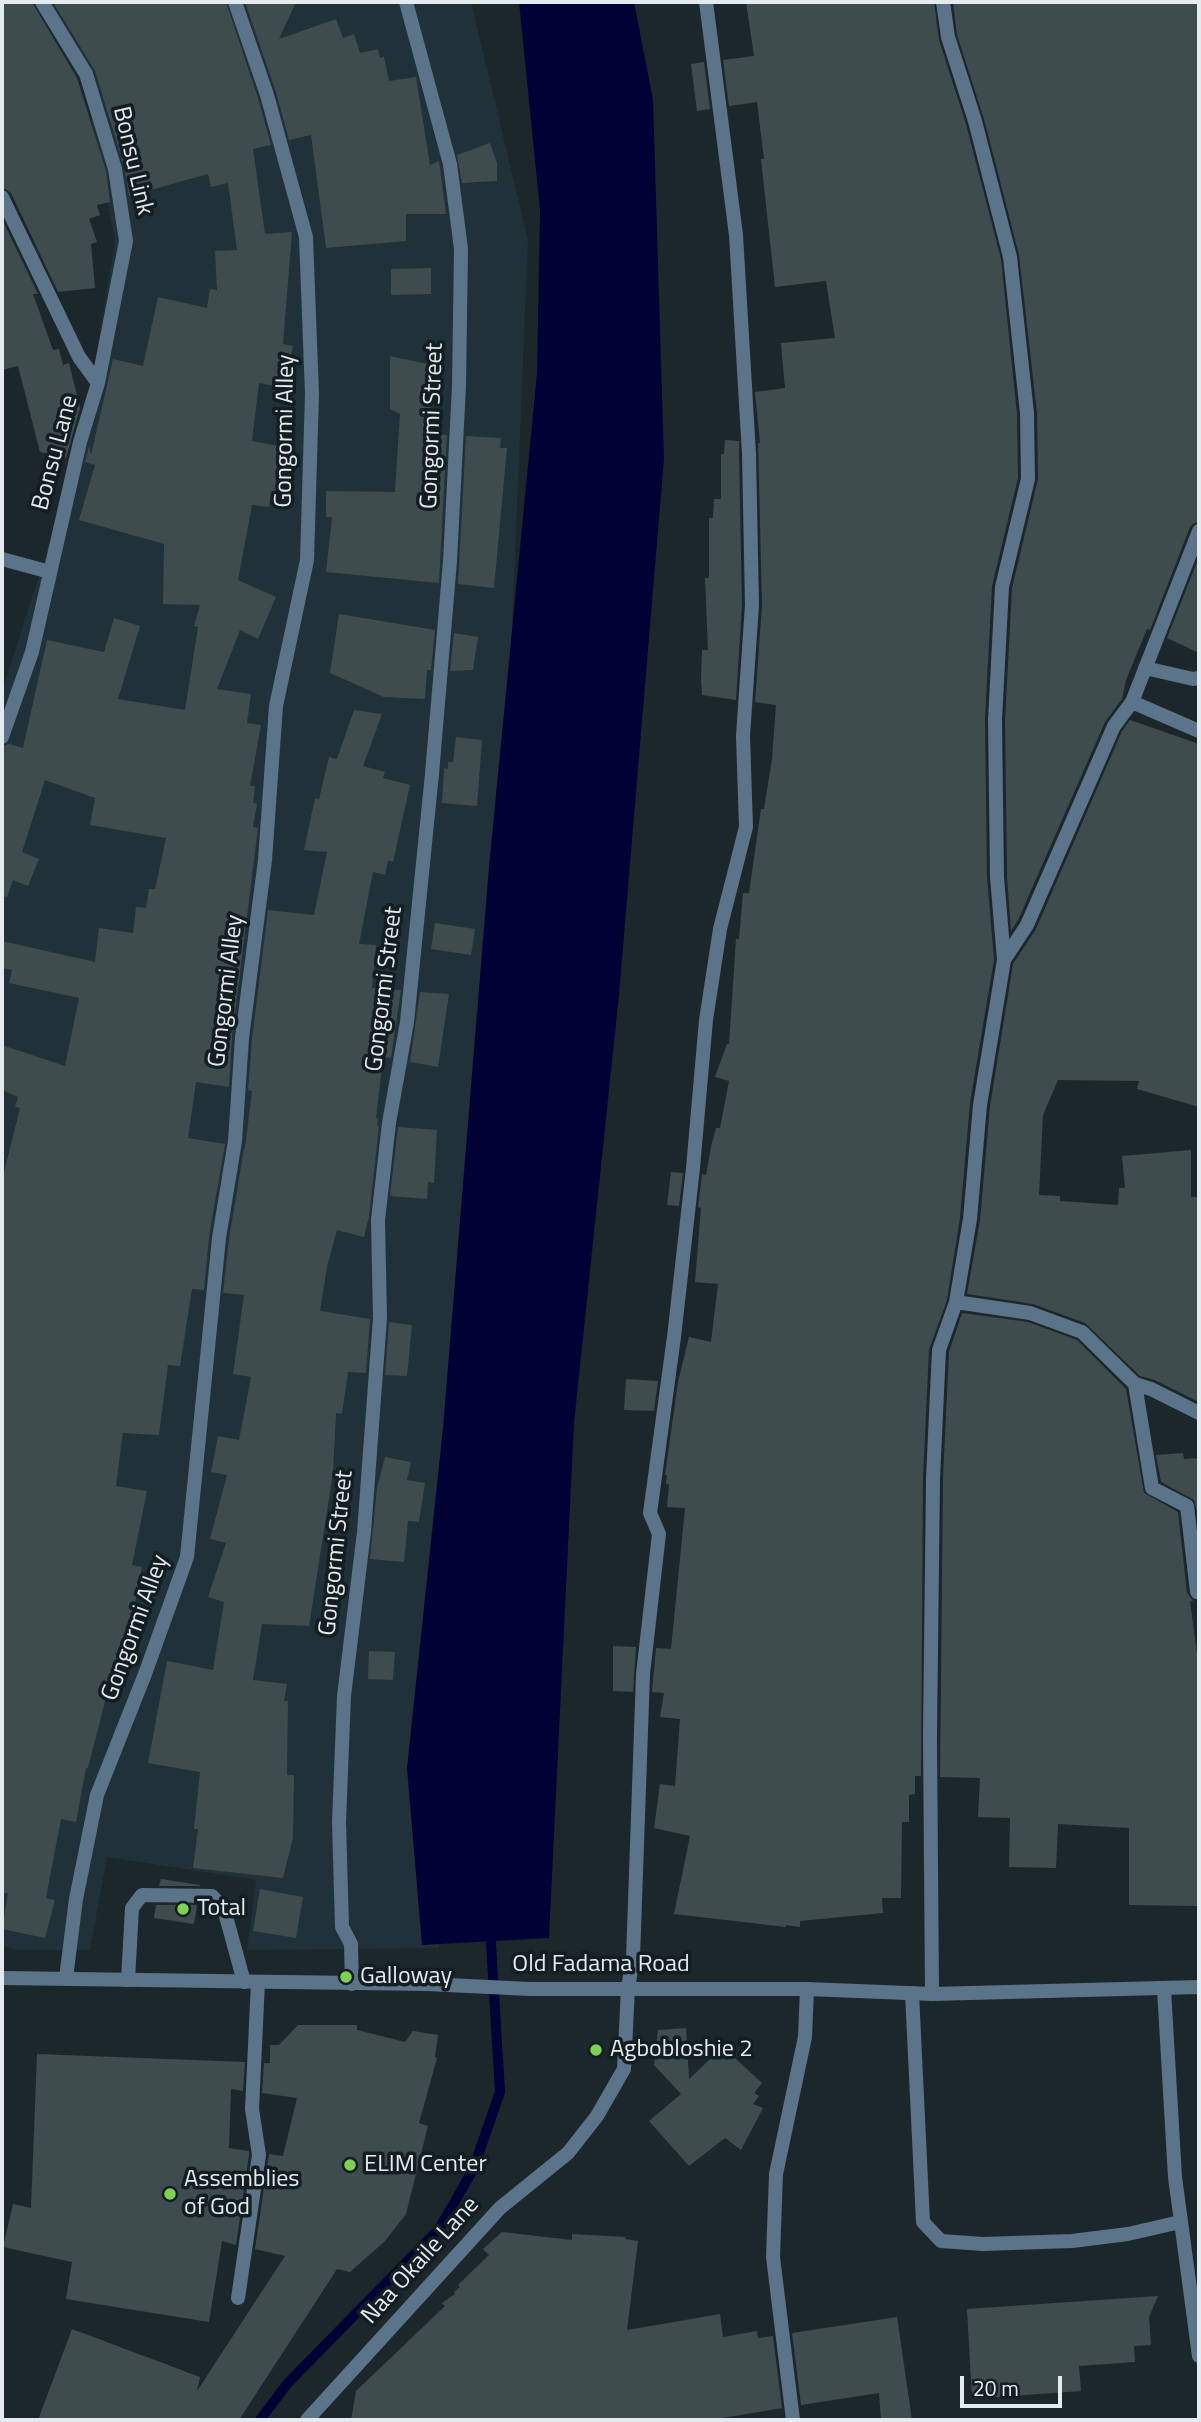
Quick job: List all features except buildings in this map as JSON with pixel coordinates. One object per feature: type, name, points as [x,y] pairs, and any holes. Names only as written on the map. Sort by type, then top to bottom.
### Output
[{"type":"street","name":"Bonsu Link","points":[[42,2],[86,75],[115,169],[119,193],[126,241],[98,383]]},
{"type":"street","name":"Gongormi Alley","points":[[66,1978],[76,1899],[97,1795],[187,1557],[219,1238],[235,1141],[242,1038],[265,860],[276,706],[307,560],[312,394],[306,237],[267,95],[235,2]]},
{"type":"street","name":"Gongormi Street","points":[[352,1984],[351,1944],[342,1927],[339,1822],[344,1696],[364,1532],[380,1318],[377,1220],[389,1123],[407,1021],[432,774],[450,561],[459,386],[461,249],[450,164],[406,2]]},
{"type":"street","name":"Naa Okaile Lane","points":[[307,2420],[500,2208],[568,2153],[597,2116],[624,2069],[628,1988],[633,1958],[643,1674],[659,1534],[650,1513],[687,1220],[706,1020],[720,929],[746,827],[743,736],[752,605],[749,454],[736,235],[706,2]]},
{"type":"street","points":[[932,1994],[930,1736],[933,1478],[939,1350],[956,1302],[970,1219],[981,1105],[1004,960],[997,877],[995,720],[1002,587],[1027,479],[1027,413],[1010,257],[975,121],[948,37],[943,2]]},
{"type":"street","name":"Bonsu Lane","points":[[2,197],[79,357],[98,383],[80,442],[32,652],[2,737]]},
{"type":"street","points":[[1004,960],[1027,925],[1114,726],[1132,702],[1199,531]]},
{"type":"street","points":[[2,559],[50,572]]},
{"type":"street","points":[[1146,668],[1199,678]]},
{"type":"street","points":[[1132,702],[1199,731]]},
{"type":"street","points":[[956,1302],[1030,1313],[1082,1332],[1135,1384],[1199,1413]]},
{"type":"street","points":[[1135,1384],[1152,1488],[1187,1506],[1197,1592]]},
{"type":"street","points":[[128,1980],[132,1908],[142,1895],[212,1896],[224,1909],[251,1982],[252,2109],[259,2155],[238,2298]]},
{"type":"street","name":"Old Fadama Road","points":[[2,1978],[427,1984],[530,1989],[807,1989],[932,1994],[1199,1987]]},
{"type":"street","points":[[793,2420],[773,2257],[776,2174],[805,2036],[807,1989]]},
{"type":"street","points":[[1164,1989],[1180,2222],[1199,2356]]},
{"type":"street","points":[[912,1993],[923,2222],[941,2241],[983,2244],[1072,2241],[1128,2234],[1180,2222]]},
{"type":"shaded area","points":[[48,2],[471,2],[528,240],[505,799],[456,1396],[439,1948],[247,1950],[256,1880],[107,1857],[90,1950],[17,1950],[2,1946],[2,692],[83,437],[115,241],[80,58]]},
{"type":"shaded area","points":[[519,2],[634,2],[653,100],[664,459],[619,995],[574,1423],[549,1938],[422,1945],[407,1768],[443,1428],[489,867],[537,373],[540,210]]},
{"type":"waterway","points":[[260,2420],[287,2384],[439,2229],[473,2170],[500,2092],[490,1927]]},
{"type":"place","name":"Total","points":[[183,1909]]},
{"type":"place","name":"Galloway","points":[[346,1977]]},
{"type":"place","name":"Agbobloshie 2","points":[[596,2050]]},
{"type":"place","name":"ELIM Center","points":[[350,2165]]},
{"type":"place","name":"Assemblies of God","points":[[170,2194]]}]
